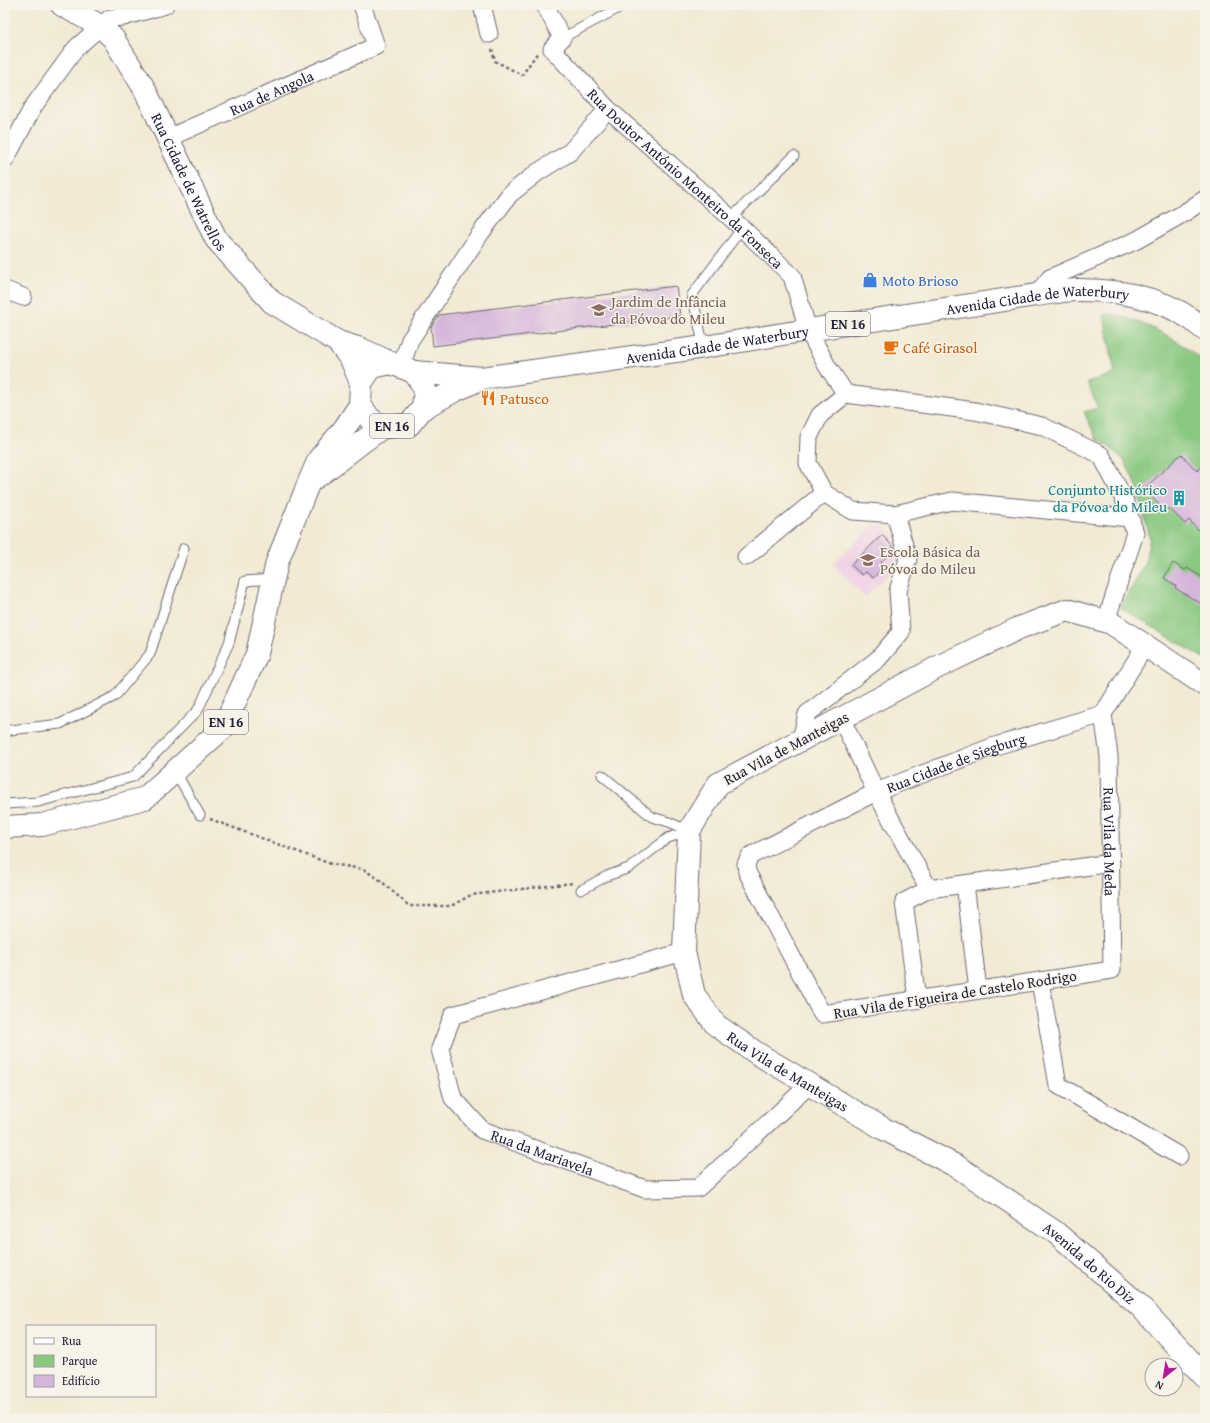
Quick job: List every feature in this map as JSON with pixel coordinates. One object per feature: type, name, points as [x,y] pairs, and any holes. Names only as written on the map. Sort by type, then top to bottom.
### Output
[{"type":"main road","name":"Rua Cidade de Watrellos","points":[[62,5],[106,32],[144,88],[216,239],[272,302],[338,342],[361,349],[402,367]]},
{"type":"main road","name":"Avenida Cidade de Waterbury","points":[[482,378],[704,347],[1036,295],[1078,290],[1112,292],[1140,296],[1159,302],[1180,313],[1205,330]]},
{"type":"main road","name":"Rua Cidade de Watrellos","points":[[338,342],[352,361],[361,383]]},
{"type":"main road","name":"EN 16","points":[[5,827],[42,825],[145,798],[224,728],[257,654],[277,562],[309,482],[319,459],[344,429],[360,405],[361,383],[372,367],[402,367],[482,378]]},
{"type":"main road","name":"EN 16","points":[[402,367],[425,389],[423,408]]},
{"type":"main road","name":"EN 16","points":[[309,482],[329,468],[360,442],[383,427],[408,426],[423,408],[482,378]]},
{"type":"main road","name":"EN 16","points":[[360,405],[370,419],[383,427]]},
{"type":"main road","name":"Rua Vila de Manteigas","points":[[958,1167],[884,1129],[758,1054],[716,1026],[694,995],[684,952],[689,831],[718,784],[940,666],[1019,628],[1067,610],[1111,623],[1205,685]]},
{"type":"main road","name":"Avenida do Rio Diz","points":[[958,1167],[1056,1232],[1139,1305],[1205,1377]]},
{"type":"street","points":[[5,160],[34,106],[76,48],[106,32],[110,18],[123,17],[165,5]]},
{"type":"street","name":"Rua de Angola","points":[[168,138],[376,46],[362,5]]},
{"type":"street","points":[[482,5],[489,34]]},
{"type":"street","name":"Rua Doutor António Monteiro da Fonseca","points":[[545,5],[557,44],[608,109],[737,223],[792,276],[808,330],[827,366],[846,394]]},
{"type":"street","points":[[402,367],[410,340],[480,234],[510,194],[538,172],[570,152],[608,109]]},
{"type":"street","points":[[1036,295],[1050,278],[1137,240],[1205,199]]},
{"type":"street","points":[[5,290],[23,297]]},
{"type":"street","points":[[1106,621],[1135,533],[1124,499],[1101,454],[1042,426],[974,411],[846,394],[820,415],[809,437],[808,463],[824,493],[853,510],[895,514],[952,501],[1130,518]]},
{"type":"street","points":[[746,557],[824,493]]},
{"type":"street","points":[[801,740],[807,714],[878,658],[901,632],[898,591],[908,559],[895,514]]},
{"type":"street","points":[[1103,714],[1145,646]]},
{"type":"street","name":"Rua Cidade de Siegburg","points":[[746,864],[750,856],[876,792],[992,747],[1103,714]]},
{"type":"street","name":"Rua Vila da Meda","points":[[1103,714],[1109,756],[1112,970]]},
{"type":"street","points":[[841,718],[876,792],[929,890]]},
{"type":"street","points":[[917,999],[904,902],[929,890],[1111,863]]},
{"type":"street","name":"Rua Vila de Figueira de Castelo Rodrigo","points":[[746,864],[747,872],[822,1014],[1112,970]]},
{"type":"street","points":[[965,884],[978,990]]},
{"type":"street","name":"Rua da Mariavela","points":[[684,952],[454,1015],[440,1049],[453,1098],[482,1130],[644,1188],[698,1188],[809,1085]]},
{"type":"street","points":[[1040,981],[1058,1085],[1179,1156]]},
{"type":"lane","points":[[557,44],[622,5]]},
{"type":"lane","points":[[704,347],[692,295],[737,223],[794,156]]},
{"type":"lane","points":[[5,734],[10,730],[60,724],[115,696],[150,654],[184,548]]},
{"type":"lane","points":[[5,804],[38,802],[133,777],[198,710],[229,643],[244,581],[273,579]]},
{"type":"lane","points":[[175,771],[200,815]]},
{"type":"lane","points":[[602,775],[652,817],[669,822],[689,831]]},
{"type":"lane","points":[[580,886],[628,868],[668,838],[689,831]]},
{"type":"path","points":[[489,34],[495,60],[522,76],[538,52],[557,44]]},
{"type":"path","points":[[200,815],[331,864],[363,869],[380,880],[409,906],[451,906],[471,895],[580,886]]},
{"type":"shaded area","name":"Escola Básica da Póvoa do Mileu","points":[[875,524],[886,528],[894,535],[899,556],[898,564],[865,597],[833,564]]},
{"type":"green space","points":[[1114,314],[1155,329],[1170,337],[1205,362],[1205,659],[1121,608],[1123,601],[1134,584],[1145,562],[1150,538],[1136,484],[1124,460],[1097,439],[1084,412],[1098,408],[1087,382],[1115,374],[1104,315]]},
{"type":"building","points":[[676,286],[680,316],[433,346],[431,327],[439,315]]},
{"type":"building","name":"Conjunto Histórico da Póvoa do Mileu","points":[[1181,454],[1197,471],[1205,464],[1205,537],[1189,520],[1185,524],[1169,508],[1165,511],[1144,489]]},
{"type":"building","points":[[882,535],[895,549],[881,562],[885,566],[873,578],[866,572],[862,575],[851,565]]},
{"type":"building","points":[[1173,563],[1185,570],[1187,568],[1205,579],[1205,606],[1175,588],[1176,586],[1164,578]]},
{"type":"place","name":"Moto Brioso","points":[[870,280]]},
{"type":"place","name":"Jardim de Infância da Póvoa do Mileu","points":[[599,310]]},
{"type":"place","name":"Café Girasol","points":[[891,347]]},
{"type":"place","name":"Patusco","points":[[488,398]]},
{"type":"place","name":"Conjunto Histórico da Póvoa do Mileu","points":[[1179,498]]},
{"type":"place","name":"Escola Básica da Póvoa do Mileu","points":[[868,560]]}]
